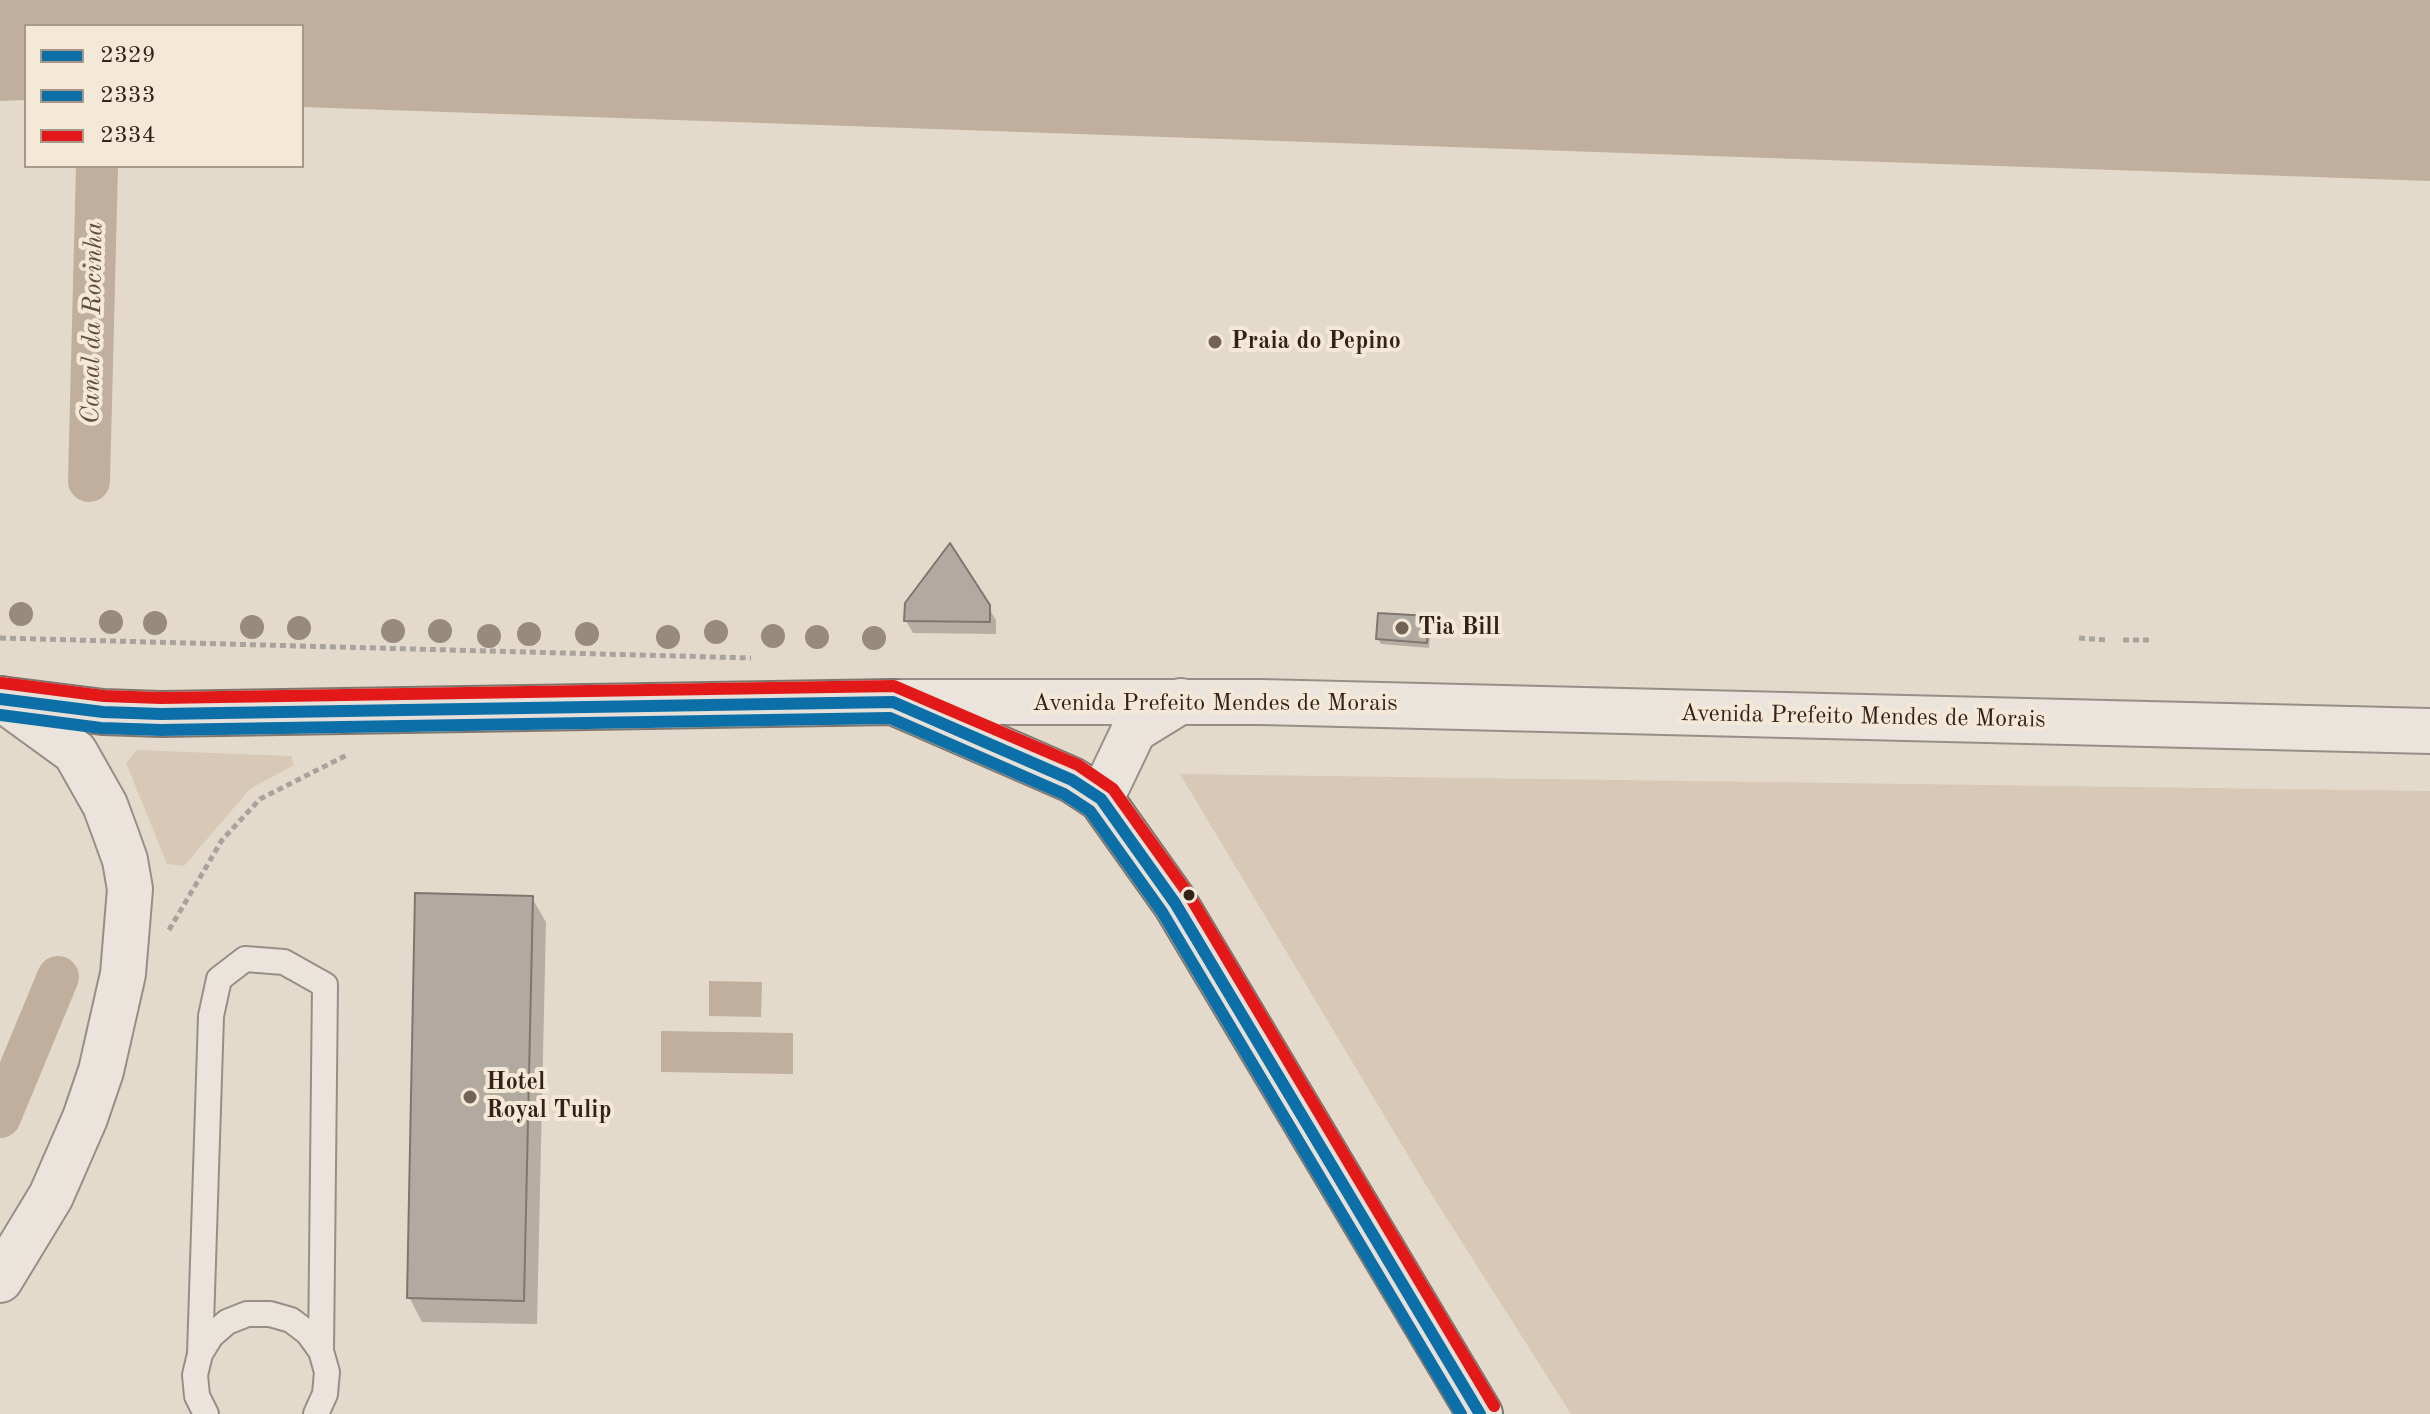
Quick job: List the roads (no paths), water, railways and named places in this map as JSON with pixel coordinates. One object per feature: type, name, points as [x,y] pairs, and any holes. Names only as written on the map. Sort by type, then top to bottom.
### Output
[{"type":"main road","name":"Avenida Prefeito Mendes de Morais","points":[[1,699],[103,712],[161,714],[893,702]]},
{"type":"main road","points":[[893,702],[1072,780],[1101,799],[1175,903],[1480,1414]]},
{"type":"street","points":[[0,1280],[51,1196],[74,1147],[101,1071],[123,974],[130,889],[125,860],[105,805],[75,752],[1,699]]},
{"type":"street","name":"Avenida Prefeito Mendes de Morais","points":[[893,702],[1181,701],[2430,731]]},
{"type":"street","points":[[1101,799],[1134,730],[1181,701]]},
{"type":"lane","points":[[206,1414],[197,1396],[195,1375],[200,1354],[211,1016],[219,979],[245,959],[284,962],[325,985],[321,1351],[327,1372],[325,1394],[316,1414]]},
{"type":"lane","points":[[200,1354],[211,1336],[227,1322],[247,1314],[270,1314],[291,1320],[308,1333],[321,1351]]},
{"type":"waterway","name":"Canal da Rocinha","points":[[89,481],[97,168]]},
{"type":"waterway","name":"Canal da Rocinha","points":[[0,1117],[58,977]]},
{"type":"place","name":"Praia do Pepino","points":[[1215,342]]},
{"type":"place","name":"Tia Bill","points":[[1402,628]]},
{"type":"place","name":"Hotel Royal Tulip","points":[[470,1097]]}]
